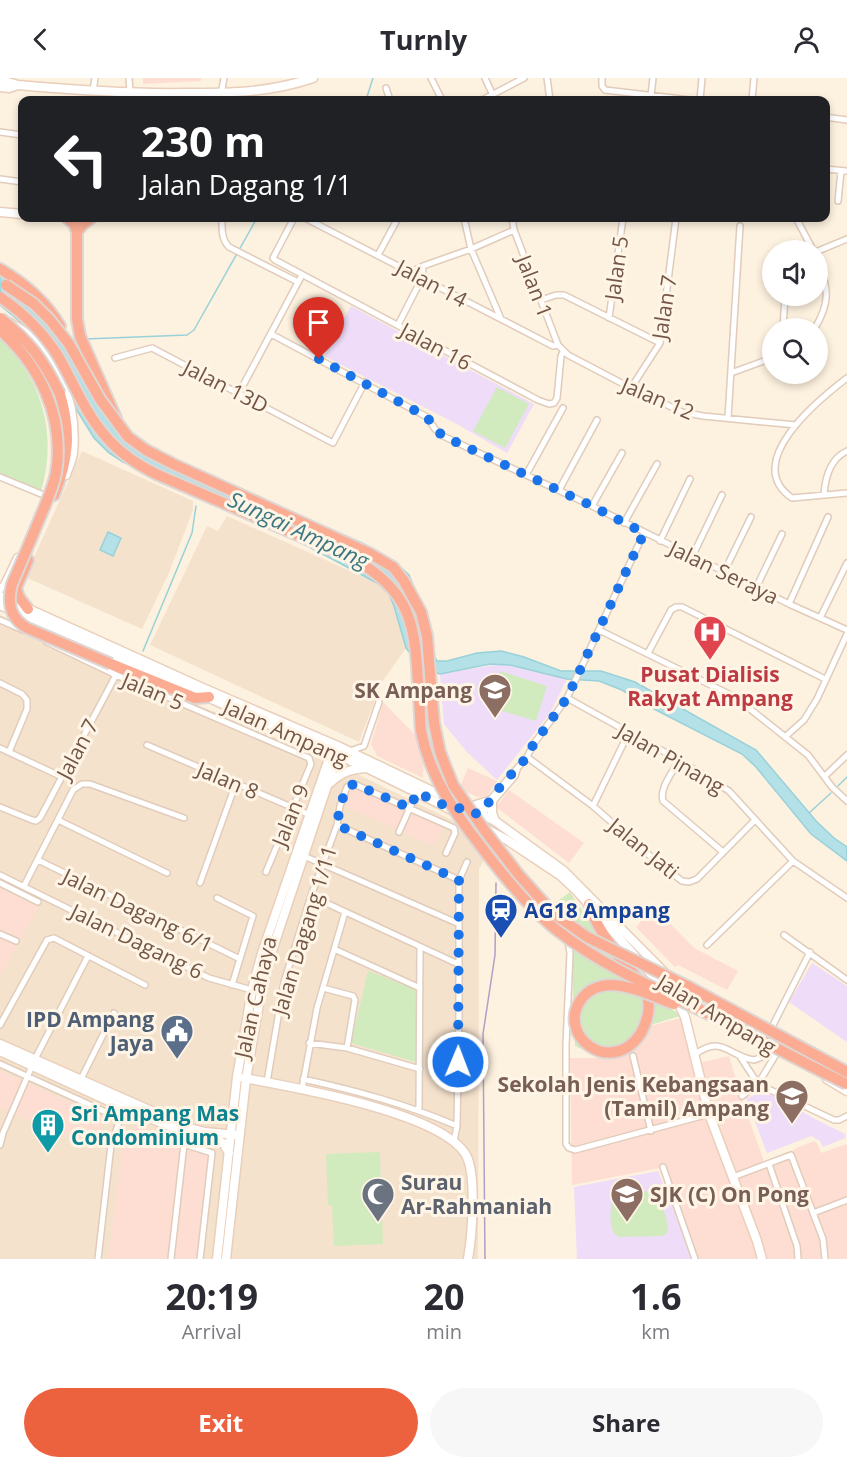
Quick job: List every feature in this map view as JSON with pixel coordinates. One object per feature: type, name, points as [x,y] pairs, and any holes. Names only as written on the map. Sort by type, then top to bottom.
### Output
[{"type":"highway","points":[[72,222],[77,232],[77,319],[80,336],[118,424]]},
{"type":"highway","points":[[77,232],[88,222]]},
{"type":"highway","points":[[0,269],[17,279],[56,319],[100,399],[128,437],[146,450],[173,464],[369,553],[393,567],[405,581],[422,612],[427,636],[434,723],[440,752],[453,784],[485,831],[552,913],[586,937],[687,986],[847,1073]]},
{"type":"highway","points":[[0,281],[34,304],[69,344]]},
{"type":"highway","points":[[0,297],[18,310],[44,336],[91,417],[108,439],[130,460],[156,474],[351,558],[368,567],[394,591],[410,617],[416,642],[421,731],[442,789],[469,831],[520,893],[556,930],[580,947],[648,985],[847,1084]]},
{"type":"highway","points":[[0,318],[31,345],[46,365],[60,394],[68,440],[63,472],[48,500],[16,588],[19,597],[28,609]]},
{"type":"highway","points":[[0,330],[14,342],[33,365],[48,396],[55,420],[57,448],[56,475],[9,595],[10,608],[15,619],[27,628],[195,698],[205,693]]},
{"type":"highway","points":[[1,590],[16,588]]},
{"type":"highway","points":[[589,904],[592,915],[621,959],[645,988],[649,1008],[641,1033],[631,1045],[619,1052],[610,1053],[594,1050],[587,1045],[577,1030],[576,1014],[578,1005],[587,993],[596,988],[612,985],[622,987],[715,1017]]},
{"type":"main road","points":[[227,96],[269,90],[313,78]]},
{"type":"main road","points":[[0,80],[9,84],[93,91],[202,96]]},
{"type":"main road","points":[[0,212],[18,214]]},
{"type":"main road","points":[[0,318],[19,327],[40,345],[54,363],[64,384],[73,432],[73,455],[65,478],[48,500],[1,590]]},
{"type":"main road","points":[[19,327],[7,332],[2,339],[23,361],[36,381],[45,403],[51,424],[53,452],[48,500]]},
{"type":"main road","name":"Jalan Ampang","points":[[1,590],[28,609],[318,746],[338,750]]},
{"type":"main road","name":"Jalan Ampang","points":[[0,605],[338,750],[519,846],[561,876],[658,982],[847,1091]]},
{"type":"main road","points":[[318,746],[326,767]]},
{"type":"main road","name":"Jalan Cahaya","points":[[217,1259],[229,1153],[235,1138],[232,1119],[237,1077],[252,990],[262,953],[326,767],[338,750]]},
{"type":"main road","name":"Jalan Cahaya","points":[[226,1259],[235,1138],[261,992],[338,750]]},
{"type":"main road","points":[[327,786],[341,773],[370,766]]},
{"type":"main road","name":"Jalan Ampang","points":[[370,766],[469,807],[495,821],[564,871],[590,895],[647,957],[681,987],[847,1073]]},
{"type":"main road","points":[[469,807],[490,802],[495,821]]},
{"type":"main road","points":[[440,804],[455,806],[474,815],[481,813],[480,819],[484,827]]},
{"type":"main road","points":[[674,993],[685,1017],[709,1114],[758,1241],[762,1259]]},
{"type":"main road","points":[[778,1051],[784,1042]]},
{"type":"main road","points":[[0,1044],[33,1062],[187,1133],[235,1138]]},
{"type":"main road","points":[[0,1051],[33,1062]]},
{"type":"main road","points":[[237,1077],[267,1082],[303,1084],[405,1117],[454,1141],[467,1157],[470,1168],[472,1236],[468,1259]]},
{"type":"main road","points":[[125,1105],[216,1136],[229,1153]]},
{"type":"main road","points":[[216,1136],[224,1131],[232,1119]]},
{"type":"street","points":[[93,91],[96,78]]},
{"type":"street","points":[[129,78],[130,92]]},
{"type":"street","points":[[220,96],[224,78]]},
{"type":"street","points":[[431,78],[440,96]]},
{"type":"street","points":[[485,78],[493,96]]},
{"type":"street","points":[[497,96],[524,78]]},
{"type":"street","points":[[547,78],[549,96]]},
{"type":"street","points":[[602,78],[602,86],[605,90],[651,96],[653,78]]},
{"type":"street","points":[[700,96],[702,78]]},
{"type":"street","points":[[752,96],[754,78]]},
{"type":"street","points":[[386,88],[389,96]]},
{"type":"street","points":[[830,118],[847,120]]},
{"type":"street","points":[[0,132],[18,134]]},
{"type":"street","points":[[838,201],[844,171]]},
{"type":"street","points":[[0,179],[18,181]]},
{"type":"street","points":[[222,222],[222,234],[229,247],[298,282]]},
{"type":"street","name":"Jalan 16","points":[[292,222],[273,258],[549,404],[555,403],[557,398],[563,352]]},
{"type":"street","name":"Jalan 14","points":[[313,222],[553,346],[558,345]]},
{"type":"street","points":[[378,255],[396,222]]},
{"type":"street","points":[[465,222],[471,249],[501,319]]},
{"type":"street","name":"Jalan 1","points":[[513,222],[558,345],[563,352]]},
{"type":"street","name":"Jalan 5","points":[[609,318],[621,222]]},
{"type":"street","name":"Jalan 7","points":[[631,388],[660,343],[675,222]]},
{"type":"street","points":[[798,222],[808,240]]},
{"type":"street","points":[[728,418],[740,226]]},
{"type":"street","points":[[411,272],[514,230]]},
{"type":"street","points":[[828,247],[847,239]]},
{"type":"street","points":[[398,325],[422,278],[423,266]]},
{"type":"street","points":[[239,393],[302,275]]},
{"type":"street","points":[[541,300],[564,295],[660,343]]},
{"type":"street","name":"Jalan Seraya","points":[[271,334],[427,417],[443,436],[592,506],[847,632]]},
{"type":"street","name":"Jalan 13D","points":[[115,358],[152,348],[333,443],[365,382]]},
{"type":"street","name":"Jalan 12","points":[[563,352],[682,412],[796,424]]},
{"type":"street","points":[[731,373],[762,362]]},
{"type":"street","points":[[847,378],[812,406],[796,424],[775,459],[778,483],[792,498],[847,493]]},
{"type":"street","points":[[526,475],[563,408]]},
{"type":"street","points":[[559,490],[597,420]]},
{"type":"street","points":[[824,495],[825,481],[834,462],[847,451]]},
{"type":"street","points":[[592,506],[622,453]]},
{"type":"street","points":[[624,523],[657,464]]},
{"type":"street","points":[[0,477],[48,500]]},
{"type":"street","points":[[660,541],[690,479]]},
{"type":"street","points":[[692,557],[722,495]]},
{"type":"street","points":[[724,572],[751,517]]},
{"type":"street","points":[[789,604],[828,517]]},
{"type":"street","points":[[481,813],[514,776],[568,696],[644,533]]},
{"type":"street","points":[[756,588],[782,534]]},
{"type":"street","points":[[820,618],[847,563]]},
{"type":"street","points":[[648,653],[671,610],[676,607],[825,679]]},
{"type":"street","name":"Jalan 5","points":[[0,620],[116,675],[309,758]]},
{"type":"street","points":[[599,630],[735,698],[808,755],[845,799]]},
{"type":"street","points":[[786,736],[804,720],[817,699],[847,632]]},
{"type":"street","name":"Jalan 7","points":[[0,807],[36,821],[40,818],[116,675]]},
{"type":"street","points":[[0,683],[22,693],[27,700],[27,710],[9,752]]},
{"type":"street","name":"Jalan Pinang","points":[[568,696],[729,791],[793,861],[847,898]]},
{"type":"street","points":[[370,766],[364,746],[379,702]]},
{"type":"street","points":[[593,806],[628,732]]},
{"type":"street","name":"Jalan 8","points":[[147,745],[310,815]]},
{"type":"street","points":[[338,750],[364,746]]},
{"type":"street","points":[[0,748],[63,777]]},
{"type":"street","points":[[825,776],[847,755]]},
{"type":"street","name":"Jalan Jati","points":[[527,757],[593,806],[682,881],[689,882],[696,879],[755,820]]},
{"type":"street","name":"Jalan 9","points":[[266,872],[311,764],[309,758]]},
{"type":"street","points":[[679,760],[663,789],[661,796],[663,801],[723,852]]},
{"type":"street","points":[[24,886],[73,790],[82,783],[184,818]]},
{"type":"street","points":[[200,883],[236,783]]},
{"type":"street","name":"Jalan Dagang 1/11","points":[[267,1082],[284,982],[311,896],[337,825],[340,806],[347,787],[354,784],[410,808]]},
{"type":"street","points":[[399,832],[417,792]]},
{"type":"street","points":[[845,799],[847,792]]},
{"type":"street","points":[[410,808],[456,830],[446,853]]},
{"type":"street","points":[[58,820],[167,873]]},
{"type":"street","points":[[337,825],[459,880]]},
{"type":"street","points":[[304,856],[457,922]]},
{"type":"street","name":"Jalan Dagang 6/1","points":[[38,860],[240,959]]},
{"type":"street","points":[[707,945],[793,861]]},
{"type":"street","points":[[454,1141],[457,1126],[459,1012],[457,922],[459,880],[467,862]]},
{"type":"street","name":"Jalan Dagang 6","points":[[0,874],[209,978],[252,990]]},
{"type":"street","points":[[0,883],[38,902]]},
{"type":"street","points":[[311,896],[458,964]]},
{"type":"street","points":[[526,896],[565,936],[569,947],[566,1045],[566,1144],[569,1148],[575,1150],[709,1114]]},
{"type":"street","points":[[217,898],[253,916],[232,985]]},
{"type":"street","points":[[345,912],[309,1043],[303,1084],[360,1091],[419,1110],[457,1126]]},
{"type":"street","points":[[0,934],[16,941]]},
{"type":"street","points":[[784,935],[847,980]]},
{"type":"street","points":[[0,1025],[47,940],[54,938],[145,985]]},
{"type":"street","points":[[419,1110],[420,946]]},
{"type":"street","points":[[334,950],[420,988]]},
{"type":"street","points":[[769,1034],[810,952]]},
{"type":"street","points":[[0,1145],[33,1062],[88,956]]},
{"type":"street","points":[[323,988],[353,996],[356,1000],[347,1048]]},
{"type":"street","points":[[79,1083],[114,1013]]},
{"type":"street","points":[[309,1043],[347,1048],[420,1069]]},
{"type":"street","points":[[694,1055],[706,1047],[713,1046],[722,1046],[738,1055],[754,1060],[778,1051]]},
{"type":"street","points":[[742,1096],[758,1084],[778,1051]]},
{"type":"street","points":[[738,1055],[758,1084],[834,1120],[847,1116]]},
{"type":"street","points":[[633,1056],[651,1131]]},
{"type":"street","points":[[0,1064],[110,1114]]},
{"type":"street","points":[[98,1259],[111,1145],[125,1105]]},
{"type":"street","points":[[171,1259],[187,1133]]},
{"type":"street","points":[[184,1144],[209,1150],[213,1156],[200,1259]]},
{"type":"street","points":[[733,1177],[791,1155],[823,1239],[825,1259]]},
{"type":"street","points":[[769,1164],[791,1227],[798,1259]]},
{"type":"street","points":[[663,1167],[695,1259]]},
{"type":"street","points":[[813,1213],[847,1200]]},
{"type":"shaded area","points":[[143,78],[201,78],[201,81],[143,84]]},
{"type":"shaded area","points":[[351,306],[534,404],[507,453],[455,423],[324,356]]},
{"type":"shaded area","points":[[82,451],[193,501],[193,510],[168,575],[142,629],[25,577]]},
{"type":"shaded area","points":[[227,516],[377,583],[388,592],[406,648],[382,682],[359,742],[150,645],[207,526],[218,531]]},
{"type":"shaded area","points":[[0,615],[118,672],[314,753],[495,841],[479,869],[478,1259],[0,1259]]},
{"type":"shaded area","name":"SK Ampang","points":[[501,664],[567,679],[550,713],[497,780],[467,752],[444,724],[440,674]]},
{"type":"shaded area","points":[[383,702],[424,744],[423,778],[377,756],[371,744]]},
{"type":"shaded area","points":[[468,768],[497,781],[487,796],[478,797],[459,789]]},
{"type":"shaded area","points":[[354,786],[443,824],[434,846],[342,805],[348,788]]},
{"type":"shaded area","points":[[509,790],[584,843],[569,863],[496,807]]},
{"type":"shaded area","points":[[0,879],[43,900],[0,975]]},
{"type":"shaded area","points":[[654,907],[694,948],[738,971],[727,990],[678,965],[675,967],[636,927]]},
{"type":"shaded area","points":[[812,963],[847,986],[847,1042],[789,1002]]},
{"type":"shaded area","points":[[688,1016],[698,1063],[729,1056],[741,1097],[795,1248],[796,1259],[695,1259],[660,1168],[572,1185],[570,1058],[601,1058],[626,1053],[640,1045],[650,1026]]},
{"type":"shaded area","points":[[0,1071],[105,1118],[92,1147],[0,1108]]},
{"type":"shaded area","name":"Sekolah Jenis Kebangsaan (Tamil) Ampang","points":[[758,1087],[845,1134],[845,1138],[823,1147],[820,1141],[811,1136],[767,1153],[746,1098],[753,1096]]},
{"type":"shaded area","points":[[136,1125],[211,1154],[198,1259],[108,1259],[125,1133]]},
{"type":"shaded area","points":[[814,1141],[821,1153],[846,1144],[847,1146],[847,1259],[799,1259],[771,1164],[793,1154],[794,1149]]},
{"type":"shaded area","name":"SJK (C) On Pong","points":[[658,1171],[694,1259],[577,1259],[574,1187]]},
{"type":"green space","points":[[0,339],[27,371],[43,409],[48,449],[41,491],[0,473]]},
{"type":"green space","points":[[497,387],[529,404],[505,448],[473,431]]},
{"type":"green space","points":[[500,671],[547,686],[536,721],[489,707]]},
{"type":"green space","points":[[570,892],[612,956],[680,1016],[650,1025],[636,1045],[606,1055],[591,1053],[575,1046],[571,934],[544,911]]},
{"type":"green space","points":[[368,971],[417,990],[416,1062],[351,1043]]},
{"type":"green space","points":[[380,1152],[383,1244],[334,1246],[332,1205],[328,1205],[326,1154]]},
{"type":"green space","points":[[635,1188],[649,1193],[660,1204],[668,1226],[667,1233],[662,1236],[619,1237],[615,1234],[611,1225],[612,1199],[617,1193]]},
{"type":"water","name":"Sungai Ampang","points":[[0,274],[40,301],[111,419],[167,458],[362,543],[394,561],[409,575],[421,603],[433,654],[437,661],[501,651],[561,671],[601,671],[635,682],[756,750],[817,822],[847,847],[847,861],[811,834],[756,767],[742,754],[622,690],[599,681],[567,679],[510,665],[490,664],[440,674],[421,668],[406,648],[388,592],[377,583],[212,495],[123,462],[109,453],[94,438],[76,409],[58,366],[42,340],[0,305]]},
{"type":"water","points":[[108,532],[121,538],[113,556],[100,550]]},
{"type":"waterway","points":[[367,96],[373,78]]},
{"type":"waterway","points":[[85,339],[187,335],[194,330],[255,222]]},
{"type":"waterway","points":[[143,651],[192,533],[196,506]]},
{"type":"waterway","points":[[838,786],[847,777]]},
{"type":"waterway","points":[[809,813],[831,793]]},
{"type":"tram line","points":[[485,1259],[483,1034],[495,955],[496,883]]},
{"type":"place","name":"Pusat Dialisis Rakyat Ampang","points":[[710,661]]},
{"type":"place","name":"SK Ampang","points":[[495,719]]},
{"type":"place","name":"AG18 Ampang","points":[[501,939]]},
{"type":"place","name":"IPD Ampang Jaya","points":[[177,1060]]},
{"type":"place","name":"Sekolah Jenis Kebangsaan (Tamil) Ampang","points":[[792,1125]]},
{"type":"place","name":"Sri Ampang Mas Condominium","points":[[48,1154]]},
{"type":"place","name":"Surau Ar-Rahmaniah","points":[[378,1223]]},
{"type":"place","name":"SJK (C) On Pong","points":[[627,1223]]},
{"type":"route","points":[[319,359],[427,417],[443,436],[644,533],[567,698],[527,757],[500,787],[481,813],[474,815],[455,806],[440,804],[417,792],[410,808],[354,784],[347,787],[340,806],[337,825],[459,880],[458,1062]]}]
